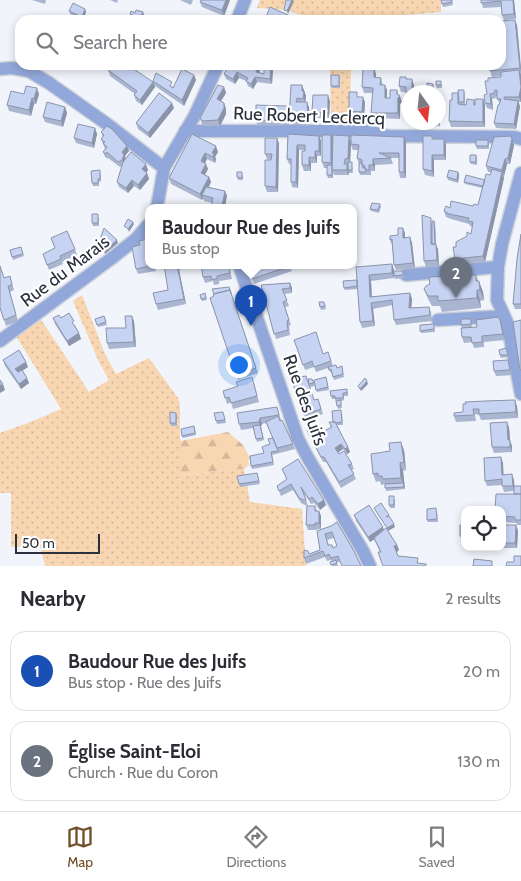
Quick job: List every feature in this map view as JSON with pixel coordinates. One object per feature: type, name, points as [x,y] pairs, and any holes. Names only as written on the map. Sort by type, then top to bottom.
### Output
[{"type":"street","points":[[239,15],[245,0]]},
{"type":"street","points":[[0,69],[15,69]]},
{"type":"street","points":[[23,70],[29,71],[49,83],[107,124],[164,168]]},
{"type":"street","points":[[158,204],[164,168],[195,115],[216,70]]},
{"type":"street","name":"Rue Robert Leclercq","points":[[185,131],[367,131],[388,136],[514,137],[521,140]]},
{"type":"street","points":[[518,398],[508,328],[497,300],[498,267],[502,244],[521,173]]},
{"type":"street","name":"Rue du Marais","points":[[0,341],[112,258],[145,228]]},
{"type":"street","points":[[406,275],[498,267]]},
{"type":"street","name":"Rue des Juifs","points":[[239,269],[296,434],[370,566]]},
{"type":"street","points":[[438,320],[504,316]]},
{"type":"green space","points":[[260,0],[441,0],[441,12],[406,15],[300,15],[287,10],[257,8]]},
{"type":"green space","points":[[330,70],[351,70],[350,125],[331,125]]},
{"type":"green space","points":[[82,295],[105,354],[116,374],[149,358],[178,398],[180,404],[180,475],[244,469],[250,502],[302,509],[306,566],[45,566],[40,546],[11,547],[11,493],[0,493],[0,433],[61,409],[16,336],[40,318],[89,392],[109,380],[99,362],[73,301]]},
{"type":"green space","points":[[228,432],[243,445],[251,459],[248,460],[249,465],[244,469],[180,475],[180,441]]},
{"type":"building","points":[[201,0],[226,0],[222,10],[200,2]]},
{"type":"building","points":[[286,0],[292,0],[287,11],[284,10]]},
{"type":"building","points":[[441,0],[452,0],[452,2],[442,4]]},
{"type":"building","points":[[481,0],[513,0],[514,14],[502,15],[501,1],[481,3]]},
{"type":"building","points":[[73,3],[85,9],[83,15],[69,11]]},
{"type":"building","points":[[270,7],[288,15],[267,15]]},
{"type":"building","points":[[136,10],[143,12],[142,15],[130,14],[131,11],[135,13]]},
{"type":"building","points":[[515,20],[520,68],[506,69],[506,21]]},
{"type":"building","points":[[108,70],[135,70],[153,82],[140,100],[134,95],[137,91]]},
{"type":"building","points":[[182,70],[194,75],[182,100],[153,81],[156,73],[172,82],[170,86],[173,88]]},
{"type":"building","points":[[226,70],[257,70],[256,72],[264,74],[264,70],[271,70],[270,79],[255,77],[251,84],[246,81],[248,78],[237,72],[233,79],[224,74]]},
{"type":"building","points":[[363,70],[374,70],[374,77],[381,78],[380,85],[385,85],[385,98],[390,98],[390,90],[397,90],[397,94],[400,96],[398,98],[398,113],[371,113],[373,88],[362,87]]},
{"type":"building","points":[[519,70],[521,87],[519,97],[504,97],[504,99],[518,101],[514,124],[494,123],[501,99],[497,99],[497,90],[495,90],[494,93],[490,94],[491,104],[485,103],[484,95],[487,94],[485,81],[488,81],[488,78],[501,77],[501,72]]},
{"type":"building","points":[[331,75],[339,75],[339,86],[331,86]]},
{"type":"building","points":[[400,77],[412,79],[412,85],[399,86]]},
{"type":"building","points":[[436,81],[441,81],[441,85],[436,85]]},
{"type":"building","points":[[218,85],[224,87],[217,99],[224,103],[224,108],[218,120],[203,121],[200,118]]},
{"type":"building","points":[[291,85],[302,85],[302,91],[304,91],[303,99],[297,98],[296,102],[307,102],[308,120],[289,120]]},
{"type":"building","points":[[26,86],[37,88],[29,110],[7,105],[11,91],[24,94]]},
{"type":"building","points":[[458,90],[464,90],[464,102],[459,102]]},
{"type":"building","points":[[349,92],[357,92],[357,97],[363,97],[362,112],[349,111]]},
{"type":"building","points":[[159,93],[172,103],[148,133],[136,123]]},
{"type":"building","points":[[452,93],[458,93],[458,104],[466,105],[467,99],[474,100],[475,105],[475,99],[483,99],[483,122],[449,121]]},
{"type":"building","points":[[313,95],[328,95],[328,113],[312,112]]},
{"type":"building","points":[[47,102],[65,107],[61,121],[43,117]]},
{"type":"building","points":[[256,105],[287,106],[287,119],[256,121]]},
{"type":"building","points":[[78,124],[95,128],[92,143],[74,138]]},
{"type":"building","points":[[107,126],[127,146],[122,152],[124,155],[122,160],[118,162],[107,152],[106,154],[103,152],[107,147],[101,139],[104,135],[101,132]]},
{"type":"building","points":[[192,134],[216,146],[212,153],[214,154],[213,157],[205,153],[201,161],[206,164],[201,173],[209,177],[200,194],[169,178]]},
{"type":"building","points":[[288,134],[319,136],[319,151],[315,151],[315,158],[309,157],[309,165],[302,165],[302,151],[305,151],[305,145],[297,145],[296,182],[291,182],[291,159],[287,159]]},
{"type":"building","points":[[322,135],[331,135],[331,163],[322,162]]},
{"type":"building","points":[[333,135],[349,136],[348,158],[345,159],[344,164],[347,164],[347,170],[332,170]]},
{"type":"building","points":[[351,135],[404,137],[404,172],[399,172],[399,153],[379,153],[391,158],[373,159],[373,165],[369,165],[369,170],[365,169],[365,166],[362,165],[362,160],[357,158],[359,145],[351,144]]},
{"type":"building","points":[[423,136],[432,136],[432,139],[444,139],[444,155],[432,155],[432,171],[423,169]]},
{"type":"building","points":[[511,136],[508,158],[505,159],[502,170],[486,166],[494,137]]},
{"type":"building","points":[[265,138],[277,138],[276,187],[265,186],[265,160],[271,160],[272,154],[265,154]]},
{"type":"building","points":[[476,140],[488,140],[488,146],[476,146]]},
{"type":"building","points":[[131,152],[146,164],[142,169],[147,173],[138,185],[132,180],[126,188],[117,182],[123,162]]},
{"type":"building","points":[[470,155],[476,155],[476,162],[470,162]]},
{"type":"building","points":[[348,162],[352,162],[352,170],[348,170]]},
{"type":"building","points":[[359,163],[362,163],[366,172],[359,172]]},
{"type":"building","points":[[327,165],[332,165],[332,175],[327,175]]},
{"type":"building","points":[[492,169],[502,172],[483,256],[455,259],[453,247],[456,247],[456,242],[467,236],[467,232],[471,234],[473,222],[468,221],[469,218],[449,214],[444,211],[446,206],[450,208],[451,201],[473,206],[474,204],[478,205],[486,174],[490,175]]},
{"type":"building","points":[[100,170],[98,183],[92,183],[91,171]]},
{"type":"building","points":[[449,170],[458,172],[457,180],[447,177]]},
{"type":"building","points":[[237,172],[242,172],[242,178],[237,177]]},
{"type":"building","points":[[466,175],[485,180],[483,186],[464,182]]},
{"type":"building","points":[[206,187],[225,191],[222,204],[212,204],[213,198],[202,195]]},
{"type":"building","points":[[372,203],[380,204],[378,210],[370,209]]},
{"type":"building","points":[[92,214],[98,214],[98,223],[92,223]]},
{"type":"building","points":[[422,215],[431,218],[431,244],[436,244],[437,260],[424,261]]},
{"type":"building","points":[[128,219],[133,222],[128,229],[124,226]]},
{"type":"building","points":[[432,221],[434,221],[435,244],[432,244]]},
{"type":"building","points":[[104,228],[117,240],[104,251],[98,245]]},
{"type":"building","points":[[398,228],[403,228],[403,238],[410,237],[413,263],[394,265],[392,239],[390,240],[390,236],[398,235]]},
{"type":"building","points":[[67,231],[75,249],[60,256],[61,259],[47,265],[43,254],[55,248],[51,238]]},
{"type":"building","points":[[521,234],[521,304],[513,304],[517,259]]},
{"type":"building","points":[[145,240],[145,267],[136,269],[132,247],[140,245],[139,241]]},
{"type":"building","points":[[21,247],[23,254],[12,257],[10,250]]},
{"type":"building","points":[[392,264],[392,273],[369,275],[370,297],[410,293],[409,308],[429,307],[430,315],[394,320],[392,300],[371,303],[373,321],[360,322],[357,267]]},
{"type":"building","points":[[0,266],[4,278],[10,276],[12,285],[8,286],[16,315],[4,320],[0,308]]},
{"type":"building","points":[[165,269],[178,269],[184,299],[156,304],[153,293],[168,290]]},
{"type":"building","points":[[202,269],[230,269],[230,273],[217,276],[217,279],[212,280],[211,276],[203,277]]},
{"type":"building","points":[[248,269],[281,269],[252,279]]},
{"type":"building","points":[[394,271],[403,271],[403,275],[394,276]]},
{"type":"building","points":[[476,275],[476,281],[479,281],[480,290],[477,290],[477,298],[438,301],[438,296],[428,296],[424,289],[430,284],[429,277]]},
{"type":"building","points":[[357,280],[357,286],[344,288],[343,281]]},
{"type":"building","points":[[290,283],[290,288],[282,289],[287,300],[283,302],[289,320],[287,321],[288,330],[274,334],[261,285]]},
{"type":"building","points":[[229,287],[230,290],[214,294],[212,289]]},
{"type":"building","points":[[230,290],[256,368],[236,375],[210,298],[214,296],[213,294]]},
{"type":"building","points":[[205,293],[206,298],[201,299],[200,295]]},
{"type":"building","points":[[319,302],[324,302],[325,306],[320,307]]},
{"type":"building","points":[[69,313],[79,333],[67,341],[53,318],[59,315],[61,318]]},
{"type":"building","points":[[104,316],[106,322],[97,325],[95,319]]},
{"type":"building","points":[[125,316],[132,316],[134,342],[107,343],[106,328],[126,328]]},
{"type":"building","points":[[498,317],[503,334],[482,336],[482,342],[472,343],[471,337],[462,337],[461,328],[477,327],[476,320]]},
{"type":"building","points":[[461,319],[471,319],[471,324],[461,325]]},
{"type":"building","points":[[521,320],[521,370],[520,370],[513,322]]},
{"type":"building","points":[[434,324],[434,329],[420,331],[420,325]]},
{"type":"building","points":[[316,332],[323,354],[328,352],[331,361],[314,367],[312,361],[303,365],[294,340]]},
{"type":"building","points":[[506,348],[508,355],[500,355],[499,350]]},
{"type":"building","points":[[19,350],[26,362],[15,369],[18,372],[22,370],[27,378],[19,384],[3,360]]},
{"type":"building","points":[[508,360],[510,370],[494,371],[493,361]]},
{"type":"building","points":[[336,365],[337,368],[342,366],[343,374],[333,377],[331,369],[329,370],[328,367]]},
{"type":"building","points":[[306,376],[314,400],[318,399],[321,409],[304,415],[291,378]]},
{"type":"building","points":[[252,377],[257,396],[231,403],[229,397],[225,398],[223,391],[238,386],[236,382]]},
{"type":"building","points":[[326,377],[328,387],[316,390],[314,380]]},
{"type":"building","points":[[365,378],[367,381],[360,389],[358,386]]},
{"type":"building","points":[[308,379],[312,379],[314,383],[309,384]]},
{"type":"building","points":[[347,389],[347,393],[343,393],[343,398],[331,396],[330,391]]},
{"type":"building","points":[[341,400],[341,405],[337,406],[336,401]]},
{"type":"building","points":[[515,400],[516,412],[479,414],[479,409],[473,409],[474,415],[454,416],[454,413],[463,412],[463,404],[466,404],[465,402]]},
{"type":"building","points":[[277,407],[279,415],[260,418],[259,422],[239,424],[237,413]]},
{"type":"building","points":[[341,410],[342,422],[333,422],[332,411]]},
{"type":"building","points":[[170,412],[176,413],[176,423],[170,423]]},
{"type":"building","points":[[223,412],[225,420],[216,421],[214,413]]},
{"type":"building","points":[[278,416],[280,421],[282,420],[293,444],[277,448],[266,422]]},
{"type":"building","points":[[329,422],[335,422],[348,447],[345,449],[341,444],[335,448],[339,454],[344,451],[352,464],[348,465],[354,474],[339,482],[324,457],[321,457],[307,430],[309,428],[312,430],[318,425],[322,432],[332,427]]},
{"type":"building","points":[[507,422],[510,447],[492,447],[490,423]]},
{"type":"building","points":[[260,425],[263,438],[256,439],[253,426]]},
{"type":"building","points":[[194,426],[195,433],[182,436],[181,429]]},
{"type":"building","points":[[273,438],[278,451],[271,452],[273,462],[251,466],[250,456],[264,453],[262,447],[270,444],[268,439]]},
{"type":"building","points":[[401,442],[404,462],[400,463],[401,478],[383,479],[382,476],[378,476],[378,473],[373,474],[371,454],[390,451],[389,443]]},
{"type":"building","points":[[501,457],[502,475],[512,474],[513,486],[502,486],[502,479],[485,481],[484,458]]},
{"type":"building","points":[[298,459],[324,500],[318,504],[312,497],[309,499],[301,487],[306,500],[299,498],[291,484],[279,491],[277,486],[287,479],[282,469]]},
{"type":"building","points":[[257,473],[259,481],[239,484],[237,476]]},
{"type":"building","points":[[403,483],[404,487],[385,488],[385,484]]},
{"type":"building","points":[[514,486],[521,486],[521,494],[514,494]]},
{"type":"building","points":[[496,494],[521,494],[521,520],[506,516],[506,506],[495,506]]},
{"type":"building","points":[[389,496],[394,496],[394,505],[389,505]]},
{"type":"building","points":[[381,503],[389,515],[386,517],[389,516],[394,524],[387,528],[374,508]]},
{"type":"building","points":[[369,505],[383,527],[368,537],[354,515]]},
{"type":"building","points":[[307,506],[315,506],[315,511],[319,511],[319,523],[306,525]]},
{"type":"building","points":[[436,508],[437,519],[427,520],[427,509]]},
{"type":"building","points":[[337,522],[361,566],[342,566],[338,556],[331,558],[329,554],[325,556],[323,551],[304,558],[304,550],[308,551],[309,554],[320,550],[317,531]],"holes":[[[332,532],[337,546],[333,548],[332,545],[328,545],[325,534]]]},
{"type":"building","points":[[506,525],[516,525],[515,543],[506,543]]},
{"type":"building","points":[[386,528],[397,545],[394,546],[398,556],[418,558],[417,563],[426,564],[426,566],[383,566],[378,552],[381,552],[374,538]]},
{"type":"building","points":[[514,556],[521,556],[521,566],[506,566],[507,562],[514,562]]},
{"type":"building","points":[[474,559],[492,561],[492,566],[473,566]]},
{"type":"building","points":[[336,560],[337,563],[331,565],[330,562]]},
{"type":"place","name":"Église Saint-Eloi","points":[[456,298]]},
{"type":"place","name":"Baudour Rue des Juifs","points":[[251,326]]}]
